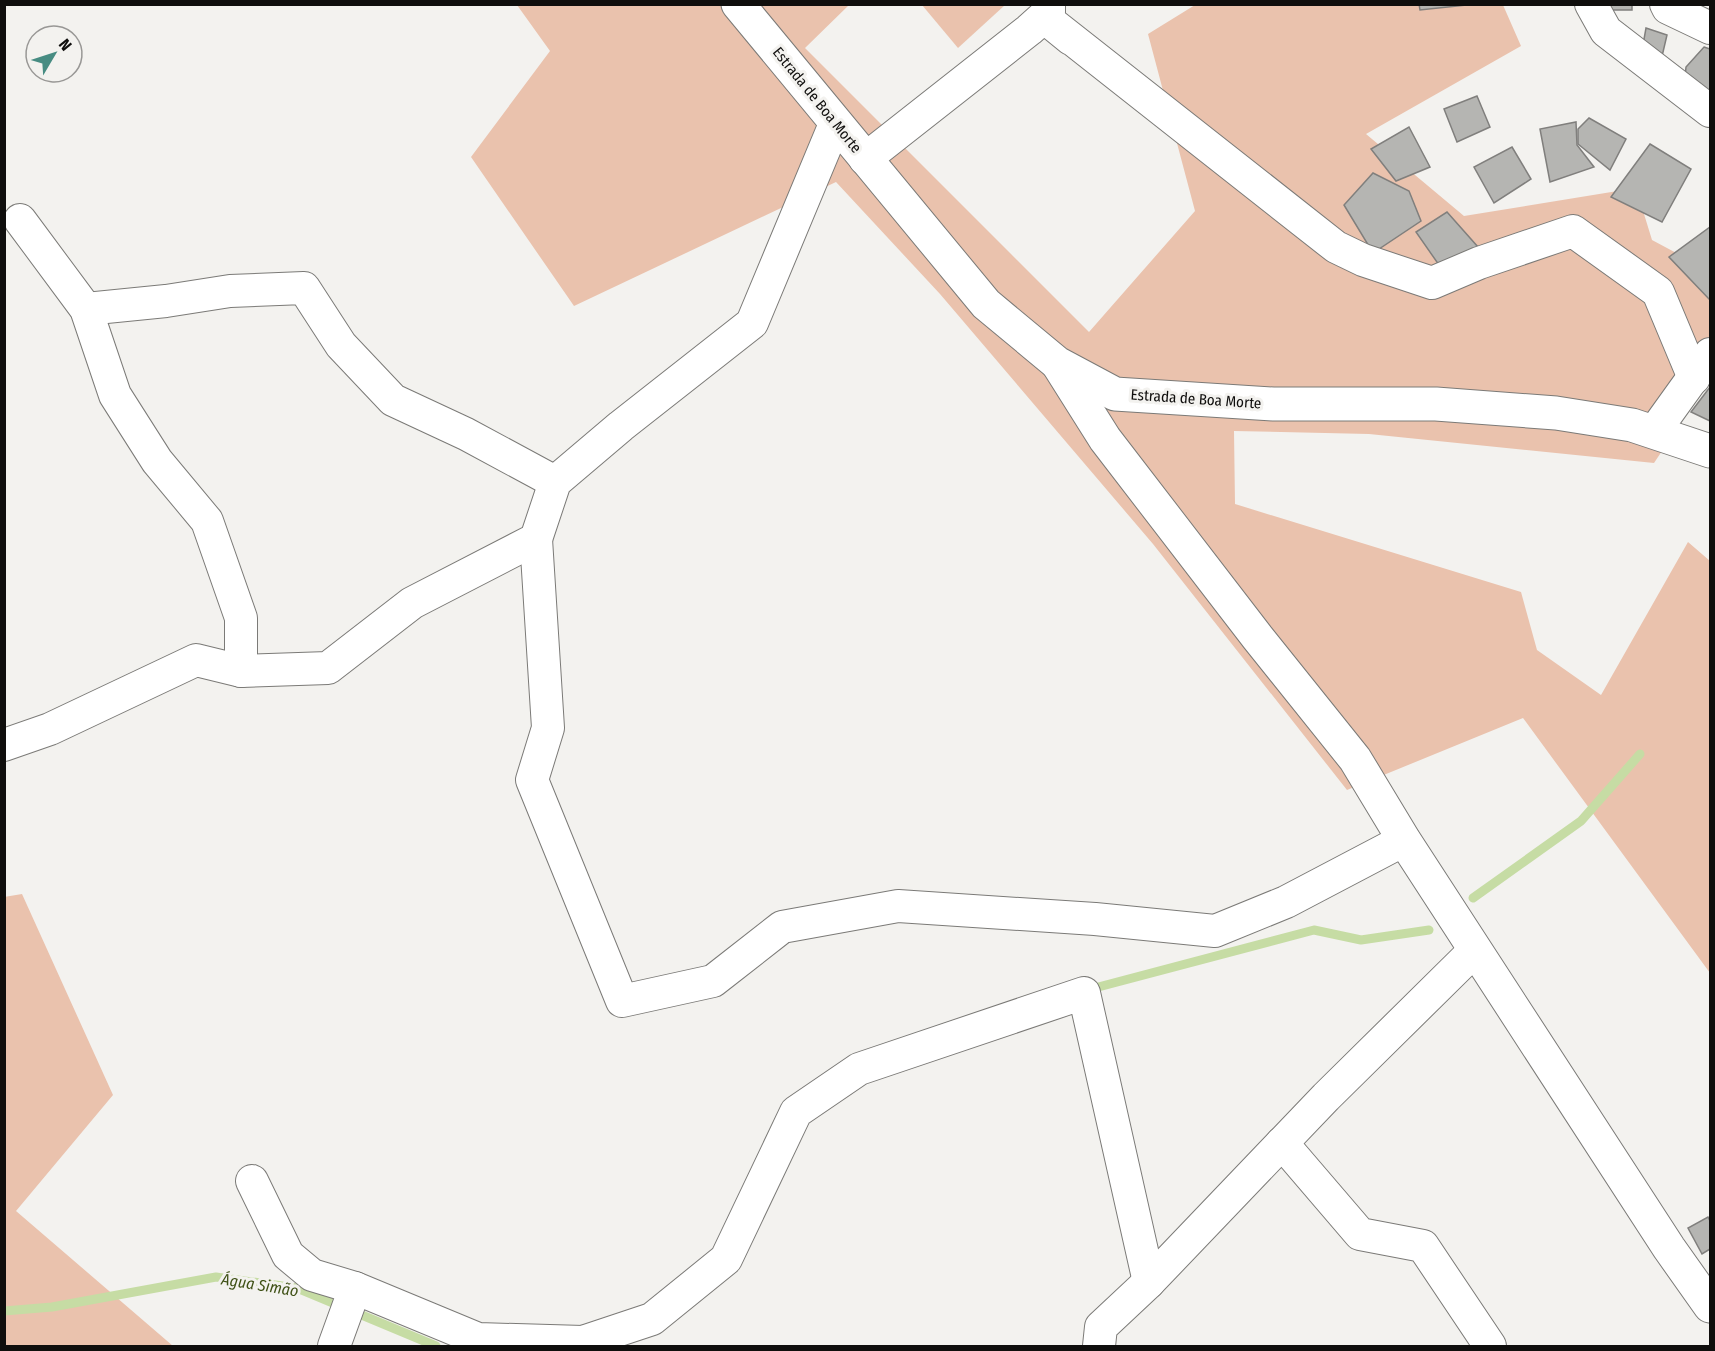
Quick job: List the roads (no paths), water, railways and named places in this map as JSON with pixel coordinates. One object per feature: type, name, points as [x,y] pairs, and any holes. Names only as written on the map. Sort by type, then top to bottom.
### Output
[{"type":"main road","name":"Estrada de Boa Morte","points":[[738,4],[986,304],[1057,363],[1114,394],[1273,404],[1436,404],[1556,413],[1632,426],[1710,451]]},
{"type":"main road","points":[[1057,363],[1105,439],[1258,639],[1355,759],[1475,950],[1669,1248],[1710,1306]]},
{"type":"street","points":[[1591,4],[1606,31],[1710,111]]},
{"type":"street","points":[[1666,4],[1668,8],[1710,28]]},
{"type":"street","points":[[1046,11],[1071,39]]},
{"type":"street","points":[[865,159],[1046,11]]},
{"type":"street","points":[[1046,11],[1336,247],[1363,260],[1432,283],[1479,263],[1573,231],[1658,292],[1702,366],[1654,432]]},
{"type":"street","points":[[835,124],[752,323],[621,426],[555,482],[536,539],[548,728],[532,780],[622,1001],[713,981],[782,927],[898,906],[1095,919],[1215,931],[1286,902],[1404,840]]},
{"type":"street","points":[[20,220],[86,309],[115,394],[157,461],[207,520],[241,618],[241,671]]},
{"type":"street","points":[[86,309],[165,301],[230,291],[304,288],[341,345],[393,400],[466,434],[555,482]]},
{"type":"street","points":[[4,745],[50,729],[196,660],[241,671],[328,668],[412,603],[536,539]]},
{"type":"street","points":[[1099,1347],[1101,1327],[1149,1282],[1282,1143],[1475,950]]},
{"type":"street","points":[[252,1182],[288,1255],[312,1275],[355,1288],[478,1339],[583,1342],[653,1333],[726,1259],[796,1112],[859,1070],[1084,993],[1149,1282]]},
{"type":"street","points":[[1282,1143],[1360,1234],[1423,1246],[1490,1347]]},
{"type":"street","points":[[334,1347],[355,1288]]},
{"type":"waterway","points":[[1473,898],[1581,821],[1640,754]]},
{"type":"waterway","points":[[1087,990],[1314,930],[1361,940],[1429,930]]},
{"type":"waterway","name":"Água Simão","points":[[4,1311],[52,1307],[216,1277],[297,1288],[436,1346]]}]
